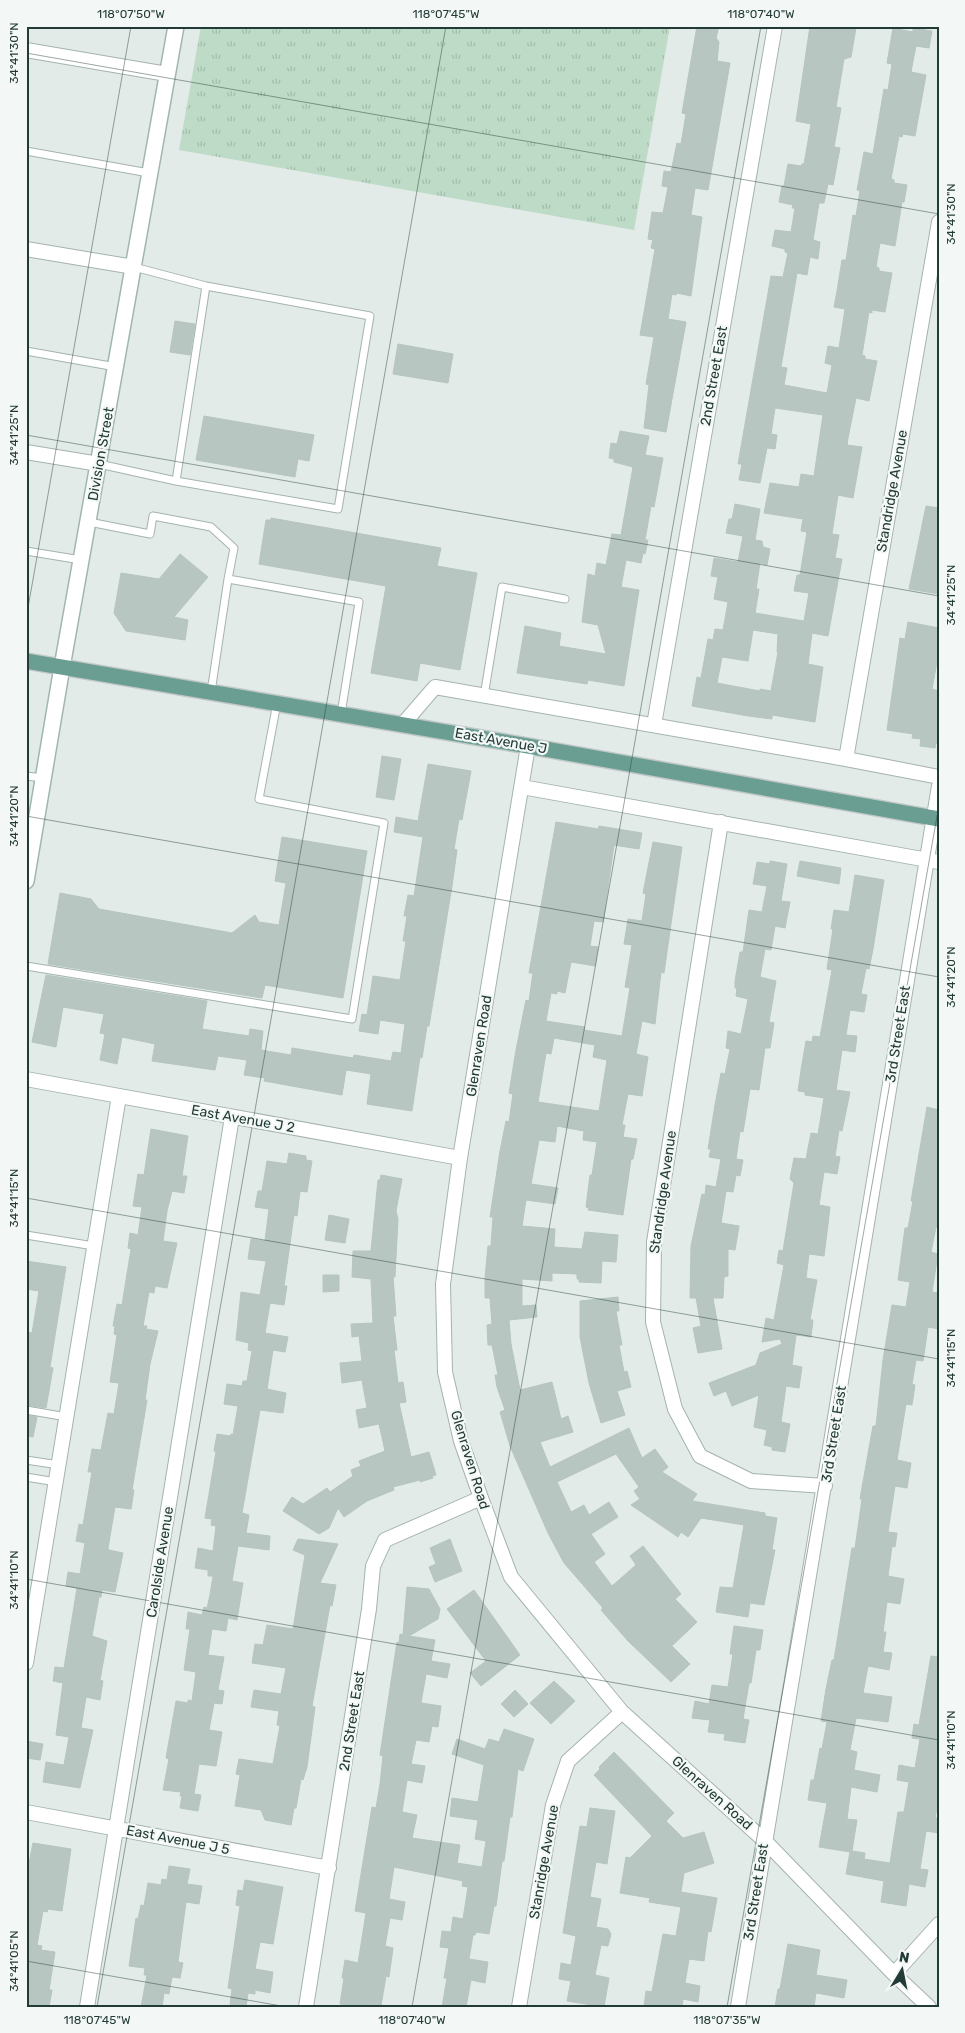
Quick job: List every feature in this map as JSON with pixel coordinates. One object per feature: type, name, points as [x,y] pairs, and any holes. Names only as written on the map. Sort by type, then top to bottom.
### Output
[{"type":"main road","name":"Division Street","points":[[26,881],[62,667],[176,26]]},
{"type":"main road","name":"East Avenue J","points":[[26,661],[403,724],[936,819]]},
{"type":"street","name":"2nd Street East","points":[[654,725],[775,26]]},
{"type":"street","points":[[26,50],[167,74]]},
{"type":"street","name":"Standridge Avenue","points":[[846,759],[939,222]]},
{"type":"street","points":[[26,249],[134,266]]},
{"type":"street","points":[[26,452],[99,464]]},
{"type":"street","points":[[403,724],[435,688],[654,725],[939,777]]},
{"type":"street","name":"Glenraven Road","points":[[528,746],[460,1158],[443,1284],[445,1372],[461,1441],[511,1577],[622,1712],[765,1840],[894,1974],[929,2007]]},
{"type":"street","name":"3rd Street East","points":[[738,2007],[825,1486],[933,861],[939,786]]},
{"type":"street","points":[[522,787],[933,861]]},
{"type":"street","name":"Standridge Avenue","points":[[721,822],[654,1242],[652,1322],[675,1409],[700,1456],[751,1481],[825,1486]]},
{"type":"street","name":"East Avenue J 2","points":[[26,1079],[460,1158]]},
{"type":"street","points":[[26,1663],[119,1096]]},
{"type":"street","name":"Carolside Avenue","points":[[87,2007],[232,1117]]},
{"type":"street","name":"2nd Street East","points":[[306,2007],[369,1609],[373,1566],[385,1540],[481,1498]]},
{"type":"street","name":"Stanridge Avenue","points":[[519,2007],[553,1805],[568,1761],[622,1712]]},
{"type":"street","name":"East Avenue J 5","points":[[26,1812],[329,1868]]},
{"type":"street","points":[[894,1974],[939,1924]]},
{"type":"lane","points":[[26,151],[150,174]]},
{"type":"lane","points":[[99,464],[338,509],[370,316],[206,286],[134,266]]},
{"type":"lane","points":[[176,480],[206,286]]},
{"type":"lane","points":[[26,352],[116,367]]},
{"type":"lane","points":[[89,522],[150,534],[153,516],[211,527],[234,548],[211,692]]},
{"type":"lane","points":[[26,551],[81,560]]},
{"type":"lane","points":[[228,579],[358,602],[341,714]]},
{"type":"lane","points":[[484,696],[502,587],[565,599]]},
{"type":"lane","points":[[26,966],[352,1019],[384,823],[259,799],[276,703]]},
{"type":"lane","points":[[26,776],[44,778]]},
{"type":"lane","points":[[26,1235],[94,1246]]},
{"type":"lane","points":[[26,1410],[66,1417]]},
{"type":"lane","points":[[26,1460],[59,1465]]},
{"type":"lane","points":[[26,1477],[56,1482]]},
{"type":"green space","points":[[201,26],[670,26],[634,230],[179,150]]},
{"type":"building","points":[[697,26],[719,26],[716,38],[719,42],[717,61],[730,63],[708,190],[695,188],[691,215],[702,217],[691,296],[677,293],[676,295],[672,294],[668,319],[686,322],[666,432],[644,428],[649,385],[646,384],[654,337],[640,335],[655,249],[651,248],[653,240],[648,239],[652,212],[663,213],[668,187],[662,186],[664,171],[671,172],[677,143],[681,144],[686,114],[682,113]]},
{"type":"building","points":[[810,26],[826,29],[826,26],[852,26],[856,28],[851,57],[844,59],[836,107],[841,108],[834,147],[840,148],[833,185],[828,184],[824,203],[819,203],[813,240],[820,242],[818,259],[810,257],[807,275],[797,273],[781,367],[787,368],[784,385],[827,393],[832,365],[825,363],[828,346],[839,348],[845,309],[834,307],[842,260],[846,260],[853,215],[856,216],[860,191],[857,190],[864,152],[873,154],[884,89],[888,90],[892,64],[887,63],[893,28],[913,32],[913,28],[932,31],[929,48],[916,46],[911,72],[926,75],[915,136],[903,134],[902,137],[899,136],[891,179],[894,180],[894,183],[907,185],[904,202],[902,202],[895,246],[880,243],[876,267],[879,268],[879,271],[892,273],[885,312],[872,310],[872,313],[869,312],[862,355],[865,356],[865,359],[877,361],[869,401],[856,398],[848,438],[847,445],[862,447],[853,498],[838,495],[832,534],[839,535],[835,558],[842,559],[828,636],[812,633],[808,664],[823,667],[815,722],[772,715],[772,719],[748,716],[692,706],[697,677],[701,678],[708,639],[713,640],[715,629],[723,630],[728,602],[714,599],[718,577],[711,576],[714,558],[738,562],[743,536],[726,533],[729,519],[732,519],[735,504],[760,509],[755,540],[762,541],[763,547],[770,549],[767,565],[760,563],[756,589],[759,589],[755,613],[804,621],[809,593],[794,591],[797,575],[800,575],[807,532],[801,531],[803,519],[764,513],[770,483],[799,487],[801,474],[814,476],[823,415],[775,408],[771,434],[777,435],[775,449],[767,448],[760,483],[739,480],[742,464],[738,464],[771,276],[783,277],[788,253],[785,252],[785,249],[772,246],[775,230],[791,232],[795,208],[792,208],[793,205],[779,202],[782,186],[784,186],[788,164],[801,166],[804,164],[811,124],[796,121]],"holes":[[[753,630],[778,634],[778,652],[771,691],[760,689],[760,691],[717,683],[722,657],[748,661]]]},
{"type":"building","points":[[175,321],[195,324],[190,355],[170,352]]},
{"type":"building","points":[[398,344],[453,354],[448,383],[393,374]]},
{"type":"building","points":[[204,416],[314,435],[309,461],[298,459],[295,477],[196,460]]},
{"type":"building","points":[[620,431],[649,436],[645,455],[663,458],[654,507],[651,506],[645,540],[648,540],[645,554],[643,553],[641,563],[626,560],[621,587],[639,590],[624,686],[588,680],[587,684],[517,673],[525,626],[561,633],[559,646],[606,654],[598,625],[582,622],[588,574],[595,576],[597,563],[606,565],[612,534],[621,535],[633,467],[614,462],[614,459],[609,458],[611,443],[617,444]]},
{"type":"building","points":[[926,506],[939,508],[939,594],[909,589]]},
{"type":"building","points":[[271,518],[441,548],[437,566],[477,573],[460,670],[420,663],[417,681],[371,673],[386,586],[259,564],[266,520],[271,520]]},
{"type":"building","points":[[180,554],[208,577],[174,617],[188,620],[185,640],[126,631],[114,613],[121,573],[159,579]]},
{"type":"building","points":[[908,622],[939,628],[939,662],[937,662],[932,689],[939,691],[939,744],[936,743],[935,748],[920,746],[921,739],[912,738],[913,734],[887,730],[900,638],[905,639]]},
{"type":"building","points":[[382,756],[401,759],[394,800],[376,797]]},
{"type":"building","points":[[428,764],[471,771],[462,820],[459,819],[454,849],[457,850],[452,886],[429,1026],[427,1026],[422,1058],[420,1057],[412,1111],[367,1104],[371,1074],[346,1070],[342,1095],[264,1081],[265,1078],[244,1075],[247,1060],[218,1056],[215,1070],[152,1061],[155,1044],[122,1037],[117,1064],[100,1060],[105,1034],[100,1033],[104,1014],[63,1007],[56,1047],[32,1042],[46,975],[207,1001],[202,1029],[249,1036],[250,1029],[263,1031],[261,1050],[291,1055],[292,1048],[353,1058],[354,1055],[391,1061],[393,1052],[401,1053],[405,1024],[380,1020],[378,1034],[359,1031],[362,1014],[367,1015],[373,976],[400,980],[406,941],[403,941],[407,916],[404,916],[408,895],[414,896],[423,837],[394,832],[396,817],[418,821]]},
{"type":"building","points":[[556,822],[598,829],[599,826],[642,833],[639,849],[614,845],[603,922],[594,921],[590,946],[598,947],[595,966],[571,962],[565,993],[557,991],[557,994],[551,993],[546,1021],[585,1027],[584,1030],[622,1036],[630,988],[625,987],[632,945],[624,944],[628,919],[642,921],[646,894],[643,893],[653,842],[682,847],[664,973],[661,972],[655,1024],[642,1021],[636,1054],[648,1057],[642,1096],[628,1094],[622,1125],[625,1125],[623,1137],[637,1139],[633,1159],[631,1159],[623,1215],[588,1210],[589,1208],[586,1207],[590,1175],[592,1175],[597,1142],[583,1140],[584,1131],[557,1126],[555,1142],[539,1140],[531,1184],[558,1188],[555,1204],[526,1200],[522,1226],[555,1229],[554,1247],[582,1249],[585,1232],[618,1235],[616,1262],[602,1261],[601,1283],[579,1282],[577,1274],[552,1273],[552,1281],[522,1279],[522,1306],[536,1305],[537,1317],[509,1320],[511,1344],[520,1390],[552,1382],[561,1419],[568,1416],[573,1432],[540,1442],[550,1467],[629,1428],[642,1458],[655,1449],[668,1467],[662,1472],[697,1494],[692,1501],[765,1513],[765,1516],[777,1518],[772,1550],[775,1550],[764,1605],[750,1603],[748,1617],[716,1612],[720,1587],[733,1588],[744,1525],[701,1518],[688,1537],[681,1532],[678,1537],[631,1505],[640,1499],[634,1491],[639,1487],[616,1454],[557,1482],[571,1512],[584,1505],[589,1515],[609,1502],[618,1517],[591,1534],[605,1554],[594,1562],[612,1586],[636,1565],[630,1556],[643,1546],[681,1594],[675,1599],[697,1622],[671,1645],[690,1664],[671,1682],[628,1641],[601,1610],[603,1608],[564,1563],[548,1533],[510,1446],[500,1412],[505,1410],[497,1387],[495,1375],[498,1375],[492,1345],[488,1345],[487,1325],[492,1324],[490,1298],[485,1298],[485,1278],[488,1246],[491,1246],[493,1217],[490,1217],[500,1151],[506,1121],[509,1122],[513,1094],[509,1093],[526,1000],[529,1001],[533,973],[529,973]],"holes":[[[554,1038],[595,1045],[593,1057],[607,1060],[599,1111],[538,1102],[546,1053],[551,1054]]]},
{"type":"building","points":[[282,837],[367,851],[343,998],[265,985],[262,998],[48,964],[60,893],[91,899],[99,909],[232,933],[255,915],[259,922],[279,925],[286,883],[275,881]]},
{"type":"building","points":[[770,861],[787,864],[781,901],[790,902],[785,928],[775,926],[771,950],[765,949],[760,977],[776,981],[769,1022],[774,1023],[770,1048],[765,1048],[759,1090],[750,1089],[743,1132],[740,1131],[736,1159],[743,1160],[740,1176],[736,1175],[733,1192],[726,1191],[721,1223],[739,1226],[735,1250],[728,1249],[728,1276],[724,1277],[723,1298],[713,1298],[722,1349],[698,1353],[693,1328],[701,1326],[696,1298],[690,1298],[691,1246],[702,1194],[705,1195],[706,1185],[716,1187],[721,1159],[709,1157],[711,1149],[708,1149],[715,1105],[721,1073],[725,1074],[730,1049],[726,1048],[728,1031],[741,1034],[748,999],[736,996],[737,988],[735,988],[735,981],[740,952],[743,952],[749,910],[762,912],[767,886],[753,884],[757,862],[770,864]]},
{"type":"building","points":[[800,861],[841,868],[839,884],[797,876]]},
{"type":"building","points":[[855,875],[884,880],[869,969],[866,968],[861,994],[867,995],[864,1012],[850,1010],[846,1035],[857,1036],[855,1052],[842,1050],[836,1090],[850,1092],[842,1131],[839,1130],[835,1156],[840,1157],[837,1174],[824,1172],[819,1205],[830,1207],[824,1256],[809,1254],[806,1278],[817,1280],[810,1320],[813,1320],[811,1337],[796,1335],[792,1365],[802,1367],[799,1388],[786,1386],[781,1422],[790,1424],[785,1452],[772,1450],[772,1447],[764,1445],[767,1430],[754,1427],[759,1395],[732,1406],[726,1391],[714,1396],[709,1383],[756,1365],[760,1353],[782,1344],[780,1339],[762,1342],[766,1318],[774,1320],[784,1265],[777,1263],[779,1250],[783,1251],[794,1183],[790,1179],[794,1158],[806,1159],[811,1133],[818,1134],[824,1098],[805,1095],[805,1092],[798,1091],[801,1070],[806,1041],[812,1042],[813,1036],[820,1037],[832,970],[827,969],[834,910],[849,912]]},
{"type":"building","points":[[927,1107],[939,1110],[939,1228],[936,1227],[931,1252],[938,1254],[932,1292],[939,1293],[939,1329],[928,1327],[923,1361],[916,1360],[912,1384],[915,1385],[912,1405],[906,1404],[897,1460],[911,1463],[907,1488],[895,1486],[888,1532],[897,1533],[895,1547],[892,1546],[888,1576],[904,1579],[900,1604],[887,1602],[883,1632],[886,1632],[883,1652],[892,1653],[889,1670],[868,1666],[863,1693],[892,1697],[888,1722],[856,1718],[850,1750],[857,1752],[854,1770],[880,1775],[877,1792],[851,1787],[847,1819],[857,1820],[852,1851],[865,1853],[864,1859],[890,1863],[898,1812],[904,1812],[909,1782],[897,1780],[899,1765],[915,1768],[920,1739],[912,1738],[914,1724],[919,1725],[931,1656],[939,1657],[939,1797],[935,1818],[939,1818],[939,1833],[926,1831],[920,1869],[928,1870],[925,1887],[909,1884],[906,1906],[881,1902],[884,1881],[846,1874],[850,1852],[819,1847],[827,1803],[808,1800],[811,1780],[814,1780],[827,1722],[821,1721],[832,1660],[834,1660],[852,1548],[855,1548],[862,1499],[860,1499],[873,1426],[876,1426],[883,1360],[892,1305],[906,1307],[910,1282],[898,1280],[905,1228],[908,1228],[913,1201],[911,1201]]},
{"type":"building","points":[[151,1129],[188,1136],[182,1176],[187,1176],[184,1193],[172,1191],[167,1211],[163,1241],[177,1243],[167,1288],[155,1286],[154,1293],[149,1292],[143,1326],[147,1326],[146,1329],[158,1331],[150,1364],[145,1400],[147,1400],[132,1490],[134,1490],[131,1509],[115,1507],[108,1548],[109,1550],[123,1553],[115,1592],[102,1590],[92,1636],[107,1641],[100,1680],[103,1681],[100,1700],[86,1697],[81,1728],[93,1730],[80,1788],[43,1782],[46,1762],[64,1765],[69,1737],[56,1735],[63,1683],[53,1681],[55,1667],[64,1668],[77,1588],[66,1586],[68,1572],[80,1574],[85,1543],[76,1541],[79,1524],[83,1525],[92,1472],[88,1472],[92,1449],[101,1450],[108,1413],[114,1414],[119,1383],[110,1382],[117,1335],[114,1334],[115,1326],[113,1326],[117,1304],[122,1305],[131,1249],[128,1248],[130,1233],[138,1235],[142,1207],[133,1206],[138,1174],[144,1175]]},
{"type":"building","points":[[289,1153],[306,1156],[306,1160],[312,1161],[307,1192],[300,1191],[297,1216],[294,1215],[284,1286],[287,1286],[284,1305],[270,1303],[265,1333],[288,1337],[285,1352],[273,1350],[267,1389],[286,1393],[283,1413],[260,1410],[242,1513],[249,1515],[246,1533],[270,1536],[269,1550],[238,1546],[232,1581],[243,1583],[237,1620],[228,1618],[226,1631],[212,1629],[208,1655],[224,1657],[218,1690],[224,1691],[222,1704],[214,1703],[209,1730],[222,1732],[216,1766],[199,1764],[194,1794],[201,1795],[198,1811],[180,1808],[181,1792],[163,1790],[169,1759],[166,1758],[176,1701],[188,1703],[188,1700],[192,1701],[196,1672],[184,1670],[190,1629],[186,1629],[188,1612],[202,1615],[204,1607],[207,1608],[210,1595],[213,1576],[208,1576],[208,1570],[195,1568],[198,1548],[213,1551],[216,1526],[211,1525],[212,1519],[205,1518],[216,1452],[214,1451],[217,1434],[233,1435],[238,1406],[224,1404],[227,1384],[242,1386],[243,1381],[247,1381],[252,1351],[248,1350],[249,1343],[236,1340],[241,1292],[260,1295],[266,1261],[248,1259],[251,1239],[265,1241],[269,1209],[255,1207],[258,1191],[262,1191],[267,1161],[287,1164]]},
{"type":"building","points":[[381,1175],[402,1179],[396,1211],[398,1219],[395,1277],[393,1277],[396,1316],[393,1316],[397,1350],[394,1350],[398,1383],[403,1382],[406,1402],[399,1403],[411,1457],[429,1452],[436,1475],[432,1476],[433,1478],[420,1482],[420,1480],[393,1487],[394,1490],[367,1501],[344,1517],[338,1508],[329,1528],[319,1534],[283,1511],[292,1497],[303,1504],[327,1488],[330,1492],[353,1476],[351,1470],[361,1466],[359,1461],[385,1451],[379,1424],[359,1428],[356,1410],[367,1408],[362,1380],[342,1383],[340,1363],[362,1361],[359,1336],[352,1337],[351,1324],[373,1323],[371,1279],[352,1277],[353,1251],[371,1251],[378,1180],[380,1180]]},
{"type":"building","points":[[329,1215],[349,1219],[345,1243],[325,1240]]},
{"type":"building","points":[[26,1261],[66,1267],[50,1367],[53,1368],[46,1408],[26,1405],[26,1332],[32,1333],[39,1291],[26,1289]]},
{"type":"building","points":[[323,1275],[339,1275],[339,1291],[323,1292]]},
{"type":"building","points":[[618,1297],[619,1311],[616,1311],[622,1345],[619,1345],[624,1372],[627,1371],[631,1387],[617,1391],[625,1415],[601,1423],[589,1383],[580,1337],[580,1301]]},
{"type":"building","points":[[26,1415],[37,1417],[33,1437],[26,1436]]},
{"type":"building","points":[[298,1539],[338,1544],[320,1583],[336,1585],[332,1606],[330,1605],[312,1706],[315,1707],[307,1767],[303,1780],[301,1779],[291,1825],[265,1820],[261,1810],[235,1806],[240,1775],[236,1774],[239,1759],[273,1764],[280,1726],[277,1725],[279,1711],[251,1707],[254,1690],[281,1694],[286,1668],[252,1663],[255,1644],[263,1645],[267,1625],[293,1629],[305,1555],[293,1550]]},
{"type":"building","points":[[450,1539],[462,1571],[435,1582],[429,1567],[436,1564],[430,1548]]},
{"type":"building","points":[[407,1587],[429,1589],[440,1609],[438,1619],[409,1636],[435,1640],[431,1661],[450,1664],[447,1678],[426,1674],[421,1703],[441,1706],[438,1727],[432,1726],[429,1742],[416,1740],[411,1764],[425,1766],[422,1783],[407,1780],[402,1812],[417,1815],[412,1838],[460,1845],[457,1863],[482,1867],[486,1841],[475,1839],[478,1820],[450,1816],[452,1798],[478,1802],[484,1765],[452,1754],[457,1739],[485,1749],[489,1739],[499,1742],[504,1729],[534,1739],[523,1771],[518,1769],[512,1817],[510,1817],[496,1906],[494,1906],[489,1934],[476,1932],[473,1935],[469,1959],[488,1962],[485,1983],[471,1980],[466,2007],[442,2007],[447,1978],[444,1978],[449,1948],[440,1947],[442,1931],[451,1932],[453,1917],[463,1919],[468,1887],[462,1886],[463,1881],[394,1867],[389,1899],[405,1902],[402,1920],[390,1918],[385,1946],[393,1948],[389,1977],[386,1976],[381,2006],[373,2004],[372,2007],[355,2007],[340,2004],[345,1960],[358,1963],[366,1913],[355,1911],[372,1807],[376,1808],[380,1784],[383,1756],[380,1755],[397,1642],[399,1643],[400,1634],[403,1635]]},
{"type":"building","points":[[474,1590],[520,1655],[481,1686],[470,1673],[486,1661],[447,1609]]},
{"type":"building","points":[[734,1626],[763,1630],[760,1650],[756,1650],[743,1719],[749,1720],[745,1743],[724,1740],[725,1734],[708,1732],[710,1720],[692,1718],[695,1701],[709,1704],[712,1685],[728,1687],[733,1654],[730,1654]]},
{"type":"building","points":[[554,1681],[575,1701],[551,1724],[530,1703]]},
{"type":"building","points":[[515,1690],[528,1704],[514,1717],[501,1704]]},
{"type":"building","points":[[26,1741],[43,1744],[40,1760],[26,1758]]},
{"type":"building","points":[[614,1752],[674,1813],[666,1821],[683,1838],[704,1832],[714,1863],[684,1873],[681,1892],[717,1898],[711,1932],[708,1931],[704,1961],[689,1959],[685,1983],[700,1986],[698,2002],[683,1999],[682,2007],[644,2007],[646,1991],[652,1992],[663,1934],[676,1936],[681,1907],[649,1902],[650,1898],[620,1893],[626,1857],[630,1858],[652,1836],[594,1775]]},
{"type":"building","points":[[590,1808],[615,1811],[607,1864],[596,1862],[590,1897],[601,1899],[596,1927],[608,1929],[611,1934],[608,1946],[601,1945],[595,1975],[609,1978],[604,2007],[567,2001],[571,1981],[559,1979],[561,1963],[571,1965],[576,1936],[563,1933],[580,1826],[587,1827]]},
{"type":"building","points":[[33,1843],[71,1849],[62,1911],[48,1909],[47,1912],[43,1911],[37,1945],[42,1946],[41,1950],[55,1952],[49,1990],[52,1990],[49,2007],[26,2007],[26,1879]]},
{"type":"building","points":[[169,1866],[190,1869],[187,1884],[202,1886],[199,1904],[186,1902],[178,1962],[183,1963],[180,1978],[172,1977],[169,1994],[164,1993],[162,2007],[141,2007],[147,1975],[144,1975],[145,1968],[129,1966],[136,1918],[138,1919],[141,1905],[144,1906],[148,1883],[161,1885],[162,1879],[167,1880]]},
{"type":"building","points":[[245,1880],[283,1887],[273,1944],[260,1942],[255,1969],[273,1972],[270,1993],[255,1990],[255,1994],[248,1993],[246,2007],[241,2007],[230,2005],[232,1989],[228,1988],[240,1906],[236,1905],[238,1890],[243,1891]]},
{"type":"building","points":[[788,1944],[820,1950],[816,1975],[847,1980],[844,1998],[816,1993],[814,2007],[775,2007]]}]
